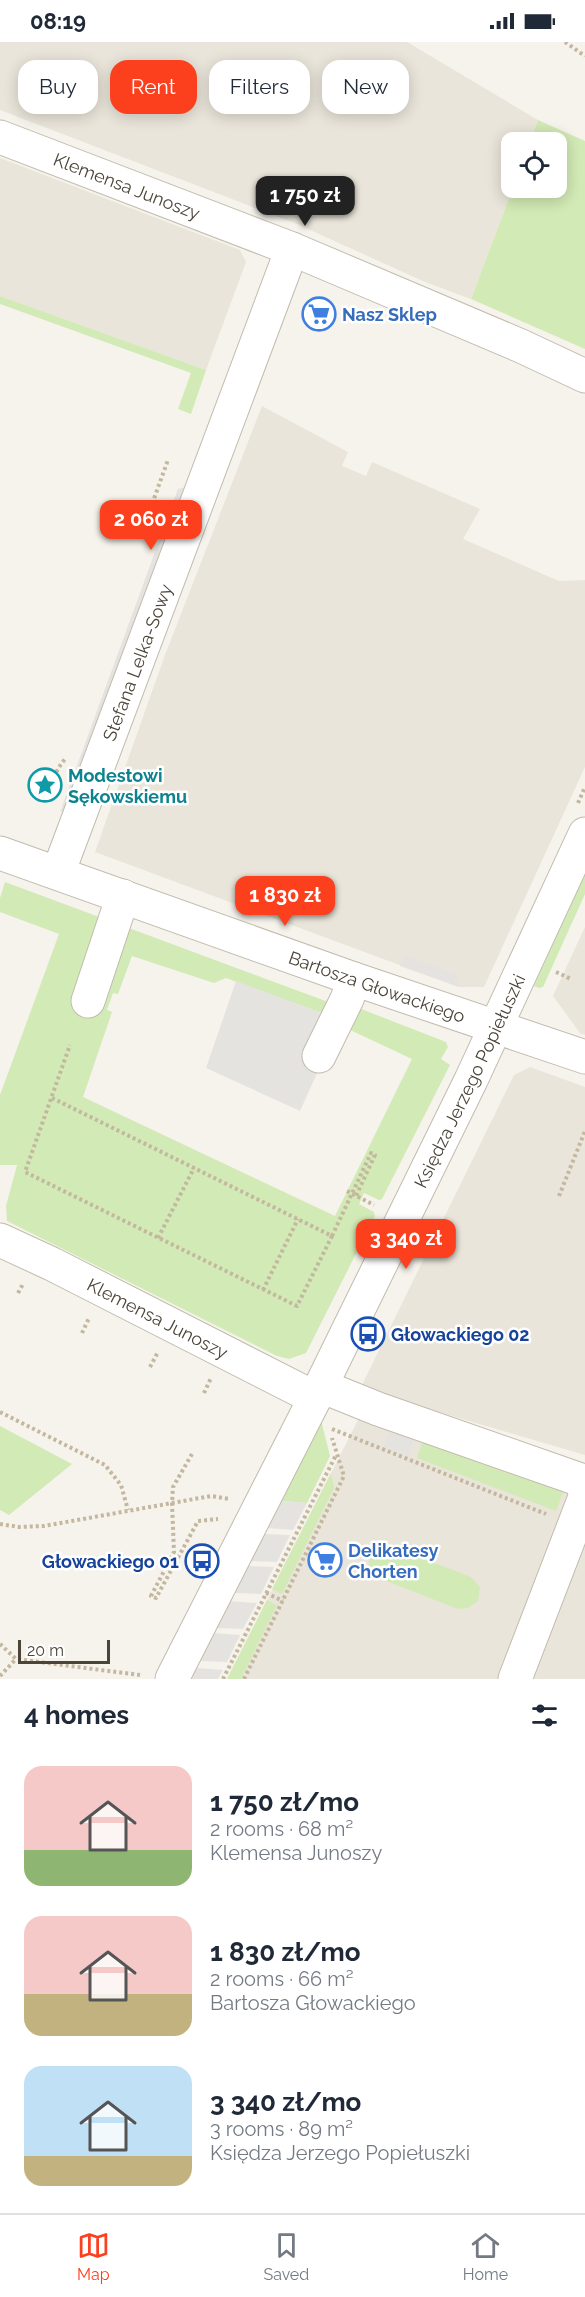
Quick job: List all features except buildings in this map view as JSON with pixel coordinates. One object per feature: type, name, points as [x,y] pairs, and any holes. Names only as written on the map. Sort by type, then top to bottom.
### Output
[{"type":"street","name":"Klemensa Junoszy","points":[[0,137],[292,249],[521,346],[585,376]]},
{"type":"street","name":"Stefana Lelka-Sowy","points":[[58,873],[292,249]]},
{"type":"street","name":"Księdza Jerzego Popiełuszki","points":[[161,1678],[318,1392],[495,1027],[585,834]]},
{"type":"street","name":"Bartosza Głowackiego","points":[[0,854],[585,1058]]},
{"type":"street","points":[[88,1001],[123,896]]},
{"type":"street","points":[[319,1056],[347,999],[354,979]]},
{"type":"street","name":"Klemensa Junoszy","points":[[0,1240],[318,1392],[378,1409],[578,1479],[585,1488]]},
{"type":"street","points":[[515,1679],[585,1497],[585,1488]]},
{"type":"path","points":[[565,42],[585,56]]},
{"type":"path","points":[[148,515],[168,460]]},
{"type":"path","points":[[48,806],[50,788],[60,764]]},
{"type":"path","points":[[48,777],[53,779]]},
{"type":"path","points":[[553,970],[571,979]]},
{"type":"path","points":[[70,1046],[26,1172],[297,1306],[332,1236],[351,1194],[371,1153],[375,1155],[351,1194]]},
{"type":"path","points":[[52,1098],[332,1236]]},
{"type":"path","points":[[559,1196],[585,1131]]},
{"type":"path","points":[[158,1238],[194,1168]]},
{"type":"path","points":[[351,1194],[383,1209]]},
{"type":"path","points":[[263,1290],[298,1219]]},
{"type":"path","points":[[82,1334],[94,1309]]},
{"type":"path","points":[[0,1412],[105,1466],[121,1485],[128,1510]]},
{"type":"path","points":[[329,1428],[546,1515]]},
{"type":"path","points":[[192,1454],[173,1487],[174,1552],[151,1596],[156,1598],[198,1521],[228,1518]]},
{"type":"path","points":[[223,1679],[337,1455]]},
{"type":"path","points":[[0,1524],[19,1527],[44,1526],[211,1496],[238,1500]]},
{"type":"path","points":[[266,1593],[283,1601]]},
{"type":"path","points":[[0,1644],[16,1659],[161,1678]]},
{"type":"path","points":[[0,1676],[16,1659]]},
{"type":"shaded area","points":[[0,42],[407,42],[538,120],[534,132],[501,132],[501,198],[509,198],[471,299],[425,282],[297,224],[0,110]]},
{"type":"shaded area","points":[[0,158],[240,250],[246,262],[206,370],[0,296]]},
{"type":"shaded area","points":[[262,406],[348,452],[342,466],[366,476],[372,462],[480,509],[463,539],[559,581],[585,580],[585,767],[484,987],[459,987],[95,852],[165,655]]},
{"type":"shaded area","points":[[195,485],[77,808],[60,812],[178,489]]},
{"type":"shaded area","points":[[585,927],[585,1035],[580,1033],[553,996]]},
{"type":"shaded area","points":[[405,955],[456,974],[459,987],[400,966]]},
{"type":"shaded area","points":[[236,981],[327,1015],[324,1058],[300,1111],[206,1068]]},
{"type":"shaded area","points":[[530,1067],[585,1087],[585,1455],[360,1389],[514,1075]]},
{"type":"shaded area","points":[[362,1412],[585,1479],[585,1679],[227,1679]]},
{"type":"shaded area","points":[[393,1422],[417,1431],[408,1457],[384,1447]]},
{"type":"shaded area","points":[[280,1501],[307,1503],[293,1530],[266,1528]]},
{"type":"shaded area","points":[[263,1534],[290,1535],[277,1562],[250,1561]]},
{"type":"shaded area","points":[[248,1566],[274,1567],[261,1594],[234,1593]]},
{"type":"shaded area","points":[[230,1601],[257,1603],[243,1629],[216,1628]]},
{"type":"shaded area","points":[[213,1633],[240,1635],[227,1662],[200,1661]]},
{"type":"shaded area","points":[[196,1668],[223,1670],[218,1679],[190,1679]]},
{"type":"green space","points":[[538,120],[565,132],[534,132]]},
{"type":"green space","points":[[567,133],[585,141],[585,349],[471,299],[509,198],[567,198]]},
{"type":"green space","points":[[0,296],[206,370],[191,414],[178,409],[191,373],[0,304]]},
{"type":"green space","points":[[585,874],[585,894],[543,987],[534,986]]},
{"type":"green space","points":[[5,882],[331,1003],[327,1015],[226,978],[214,983],[132,956],[118,994],[113,993],[107,1010],[112,1012],[83,1097],[335,1216],[412,1059],[346,1028],[356,1007],[446,1042],[448,1047],[441,1059],[450,1065],[382,1199],[379,1200],[364,1193],[359,1204],[374,1212],[375,1216],[306,1353],[289,1359],[277,1356],[7,1221],[6,1206],[17,1165],[0,1165],[0,1095],[59,934],[0,912],[0,898]]},
{"type":"green space","points":[[321,1420],[330,1456],[307,1503],[280,1501]]},
{"type":"green space","points":[[0,1426],[72,1464],[9,1515],[0,1510]]},
{"type":"green space","points":[[423,1440],[565,1487],[556,1511],[417,1458]]},
{"type":"green space","points":[[331,1473],[334,1488],[282,1594],[272,1589]]},
{"type":"green space","points":[[382,1546],[391,1546],[471,1577],[480,1587],[478,1601],[468,1608],[458,1609],[376,1577],[370,1569],[369,1560],[373,1552]]},
{"type":"green space","points":[[267,1600],[277,1605],[241,1679],[227,1679]]},
{"type":"place","name":"Nasz Sklep","points":[[319,314]]},
{"type":"place","name":"Modestowi Sękowskiemu","points":[[45,785]]},
{"type":"place","name":"Głowackiego 02","points":[[368,1334]]},
{"type":"place","name":"Delikatesy Chorten","points":[[325,1560]]},
{"type":"place","name":"Głowackiego 01","points":[[202,1561]]}]
